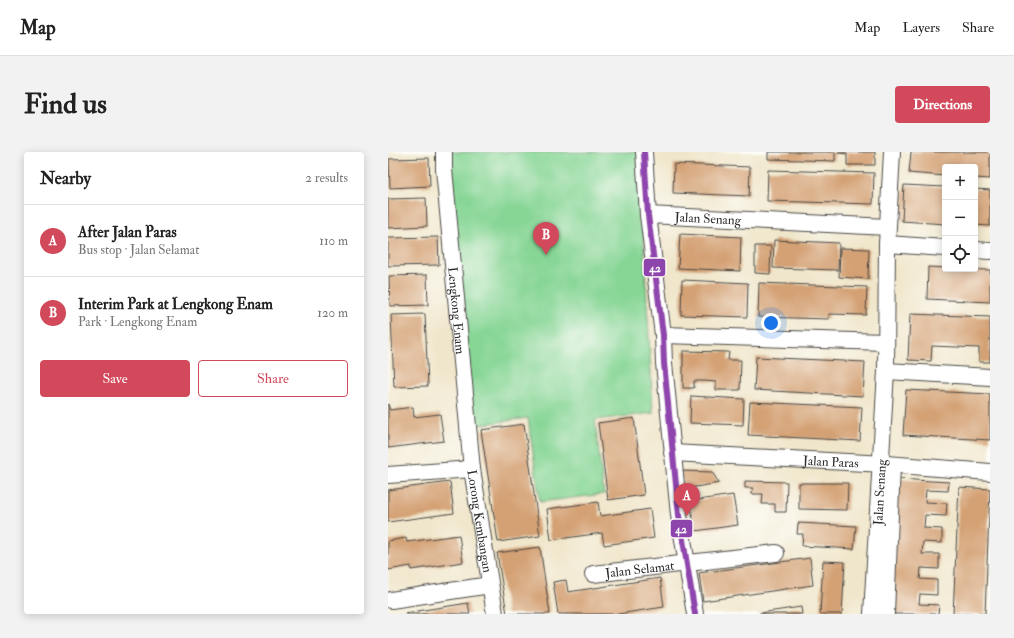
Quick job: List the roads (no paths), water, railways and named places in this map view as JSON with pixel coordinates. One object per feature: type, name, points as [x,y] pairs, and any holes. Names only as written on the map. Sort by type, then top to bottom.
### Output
[{"type":"street","name":"Lengkong Enam","points":[[444,152],[444,169],[472,469]]},
{"type":"street","name":"Jalan Selamat","points":[[644,152],[648,215],[663,335],[672,453],[679,515],[695,614]]},
{"type":"street","name":"Jalan Senang","points":[[872,614],[887,464],[885,342],[887,244],[892,152]]},
{"type":"street","name":"Jalan Senang","points":[[648,215],[888,227]]},
{"type":"street","points":[[887,244],[942,248]]},
{"type":"street","points":[[978,250],[990,251]]},
{"type":"street","points":[[663,335],[885,342]]},
{"type":"street","points":[[886,371],[990,378]]},
{"type":"street","name":"Jalan Paras","points":[[672,453],[887,464],[990,472]]},
{"type":"street","points":[[886,614],[887,464]]},
{"type":"street","name":"Lorong Kembangan","points":[[388,475],[472,469],[494,614]]},
{"type":"street","name":"Jalan Selamat","points":[[593,574],[776,553]]},
{"type":"street","name":"Lorong Kembangan","points":[[391,600],[490,585]]},
{"type":"place","name":"Interim Park at Lengkong Enam","points":[[546,255]]},
{"type":"place","name":"After Jalan Paras","points":[[687,516]]}]
